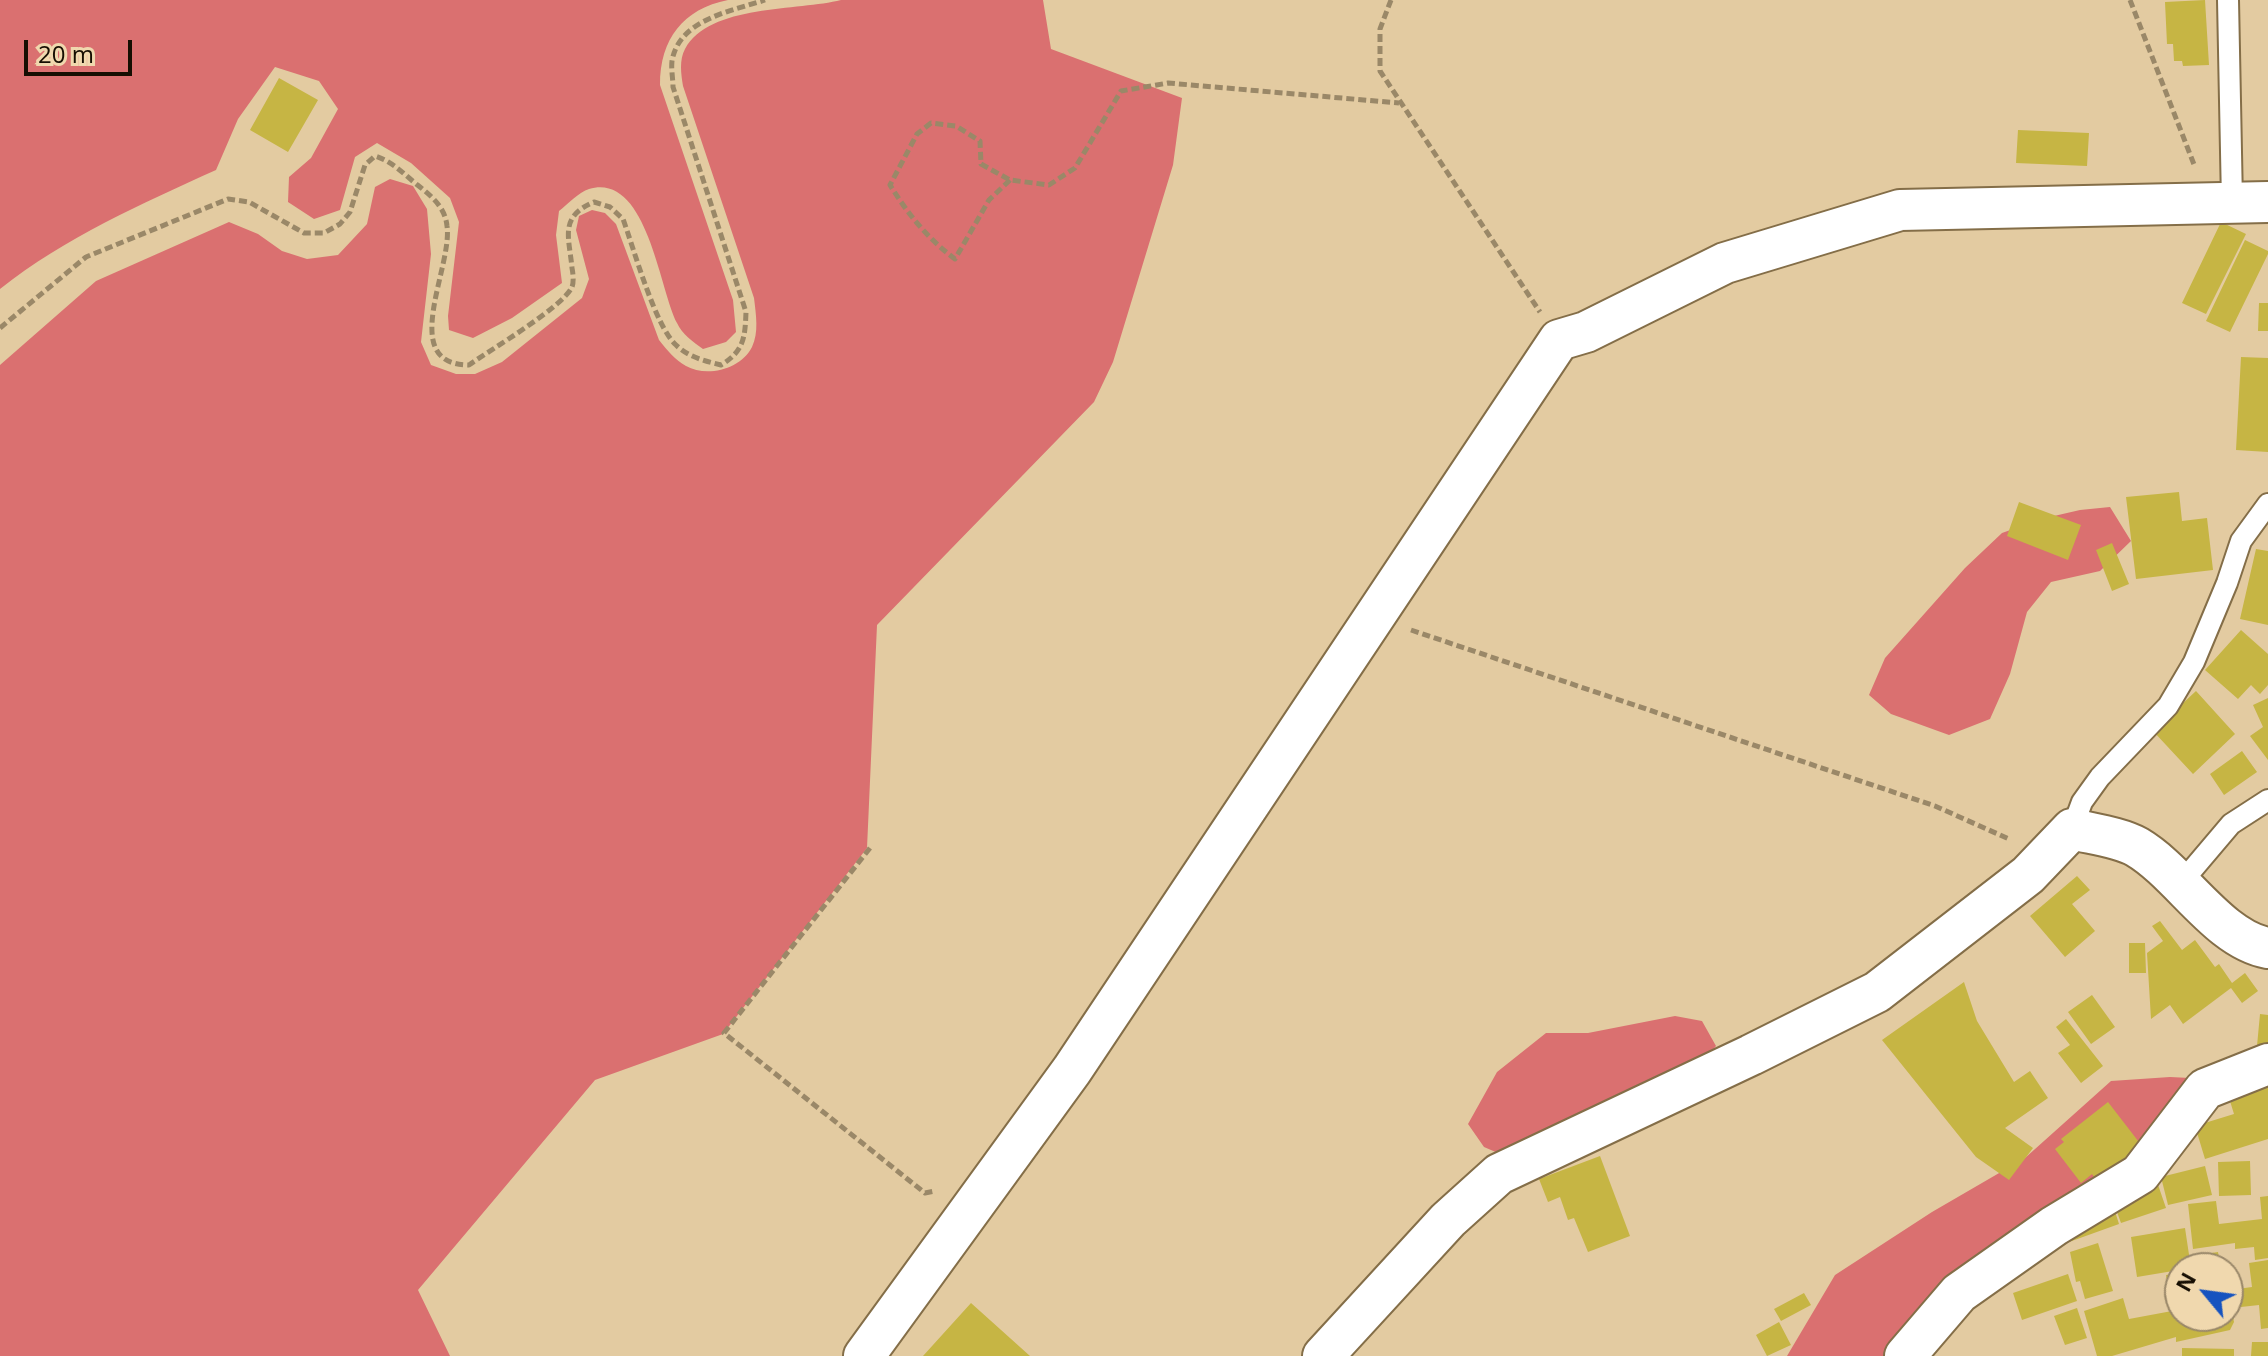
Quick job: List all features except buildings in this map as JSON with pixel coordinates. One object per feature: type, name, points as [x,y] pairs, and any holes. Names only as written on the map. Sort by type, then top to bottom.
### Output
[{"type":"street","points":[[864,1356],[1072,1070],[1559,340],[1586,332],[1725,263],[1900,210],[2236,202]]},
{"type":"street","points":[[1323,1356],[1448,1220],[1499,1174],[1877,992],[2017,884],[2059,842],[2135,846],[2181,883],[2225,926],[2253,945],[2268,948]]},
{"type":"street","points":[[1905,1356],[1959,1293],[2054,1226],[2140,1174],[2205,1089],[2268,1064]]},
{"type":"lane","points":[[2228,0],[2236,202]]},
{"type":"lane","points":[[2059,842],[2100,777],[2168,706],[2194,662],[2241,541],[2268,504]]},
{"type":"lane","points":[[2181,883],[2231,824],[2268,800]]},
{"type":"path","points":[[0,328],[86,257],[228,199],[249,202],[304,233],[324,233],[340,224],[350,212],[365,165],[375,156],[389,161],[438,202],[447,224],[431,330],[432,346],[442,359],[453,365],[469,365],[557,303],[572,286],[567,228],[573,215],[594,202],[610,207],[623,219],[660,321],[674,345],[698,360],[721,365],[736,355],[745,334],[746,312],[673,87],[672,60],[682,38],[698,23],[765,0]]},
{"type":"path","points":[[1391,0],[1380,29],[1380,71],[1559,340]]},
{"type":"path","points":[[2130,0],[2236,202]]},
{"type":"path","points":[[1010,180],[989,200],[955,259],[931,241],[890,185],[917,134],[931,123],[956,126],[980,141],[981,164],[1010,180],[1049,185],[1075,168],[1121,91],[1168,83],[1399,103]]},
{"type":"path","points":[[1374,617],[1935,806],[2059,842]]},
{"type":"path","points":[[870,848],[724,1033],[925,1193],[991,1181]]},
{"type":"shaded area","points":[[0,0],[728,0],[698,11],[677,29],[664,54],[660,85],[733,300],[736,332],[726,342],[703,349],[685,334],[670,306],[657,261],[638,215],[625,198],[609,188],[589,189],[559,211],[556,235],[562,283],[512,318],[473,338],[449,330],[459,222],[450,198],[411,163],[377,143],[355,157],[340,210],[314,219],[288,202],[289,177],[311,158],[338,109],[319,81],[275,67],[238,119],[216,170],[78,237],[0,289]]},
{"type":"shaded area","points":[[841,0],[1043,0],[1051,49],[1182,98],[1173,165],[1113,362],[1094,402],[877,625],[867,848],[723,1034],[595,1080],[418,1290],[450,1356],[0,1356],[0,365],[96,281],[229,222],[258,234],[282,251],[307,259],[338,255],[367,224],[375,187],[390,179],[413,186],[427,209],[431,254],[421,342],[431,365],[456,374],[475,374],[502,362],[582,298],[589,279],[576,230],[579,216],[592,210],[605,213],[616,224],[659,340],[668,351],[694,370],[713,371],[732,366],[747,355],[756,335],[754,298],[683,86],[683,53],[697,34],[734,17]]},
{"type":"shaded area","points":[[2110,507],[2131,541],[2100,571],[2051,582],[2027,612],[2010,674],[1990,719],[1949,735],[1891,714],[1869,695],[1885,658],[1965,568],[2002,533],[2041,519]]},
{"type":"shaded area","points":[[1675,1016],[1702,1021],[1716,1046],[1687,1080],[1505,1156],[1484,1147],[1468,1124],[1497,1072],[1546,1033],[1588,1033]]},
{"type":"shaded area","points":[[2190,1078],[2139,1157],[1915,1356],[1787,1356],[1835,1275],[1932,1212],[2025,1158],[2111,1081]]}]
